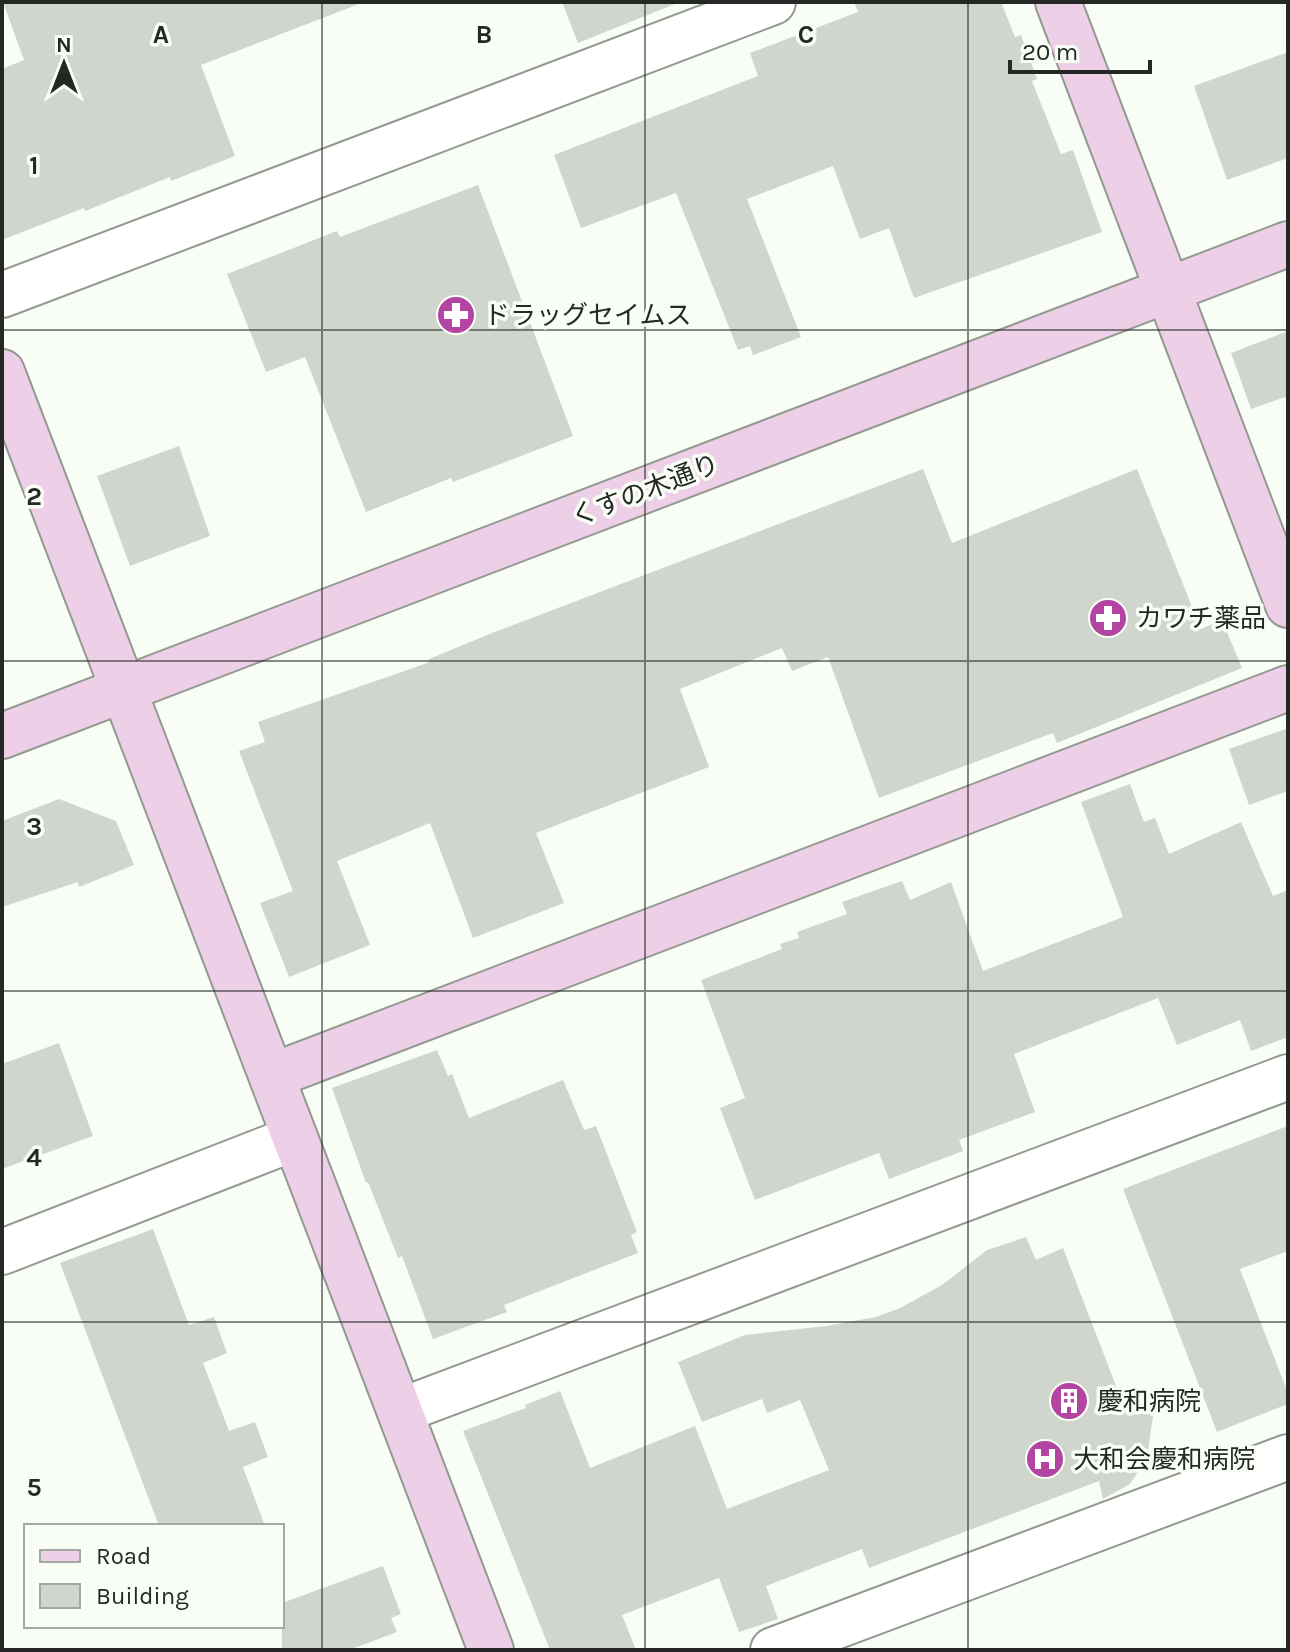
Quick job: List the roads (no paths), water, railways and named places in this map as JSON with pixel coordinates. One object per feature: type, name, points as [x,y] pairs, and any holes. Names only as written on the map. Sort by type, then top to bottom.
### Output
[{"type":"street","points":[[2,295],[773,2]]},
{"type":"street","points":[[1058,2],[1288,605]]},
{"type":"street","name":"くすの木通り","points":[[2,736],[1288,244]]},
{"type":"street","points":[[2,372],[491,1650]]},
{"type":"street","points":[[272,1076],[1288,688]]},
{"type":"street","points":[[400,1411],[1288,1077]]},
{"type":"street","points":[[2,1252],[295,1138]]},
{"type":"street","points":[[773,1650],[1288,1457]]},
{"type":"place","name":"ドラッグセイムス","points":[[456,315]]},
{"type":"place","name":"カワチ薬品","points":[[1108,618]]},
{"type":"place","name":"慶和病院","points":[[1069,1401]]},
{"type":"place","name":"大和会慶和病院","points":[[1045,1459]]}]
